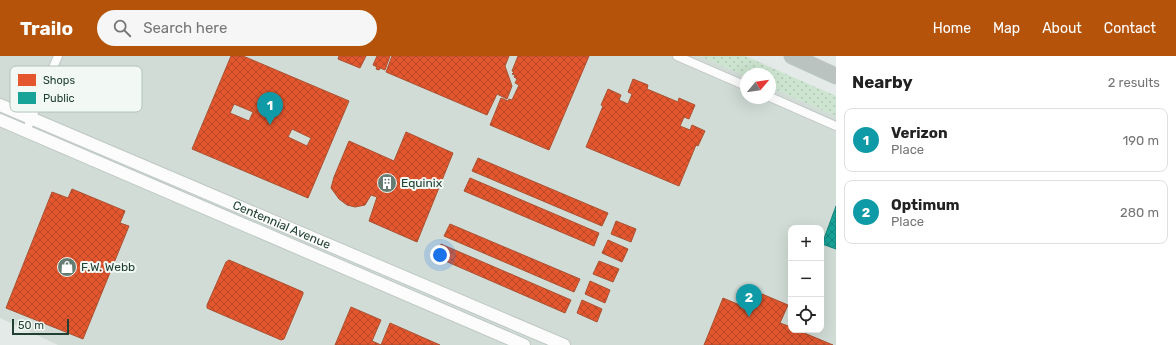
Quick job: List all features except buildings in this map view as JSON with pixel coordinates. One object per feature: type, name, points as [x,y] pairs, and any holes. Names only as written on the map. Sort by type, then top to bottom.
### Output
[{"type":"highway","points":[[792,56],[836,76]]},
{"type":"main road","name":"Centennial Avenue","points":[[0,105],[10,109]]},
{"type":"main road","name":"Centennial Avenue","points":[[17,112],[564,345]]},
{"type":"main road","name":"Centennial Avenue","points":[[0,120],[524,345]]},
{"type":"street","points":[[54,66],[58,56]]},
{"type":"street","points":[[677,56],[740,83]]},
{"type":"street","points":[[776,100],[836,126]]},
{"type":"street","points":[[26,131],[35,112]]},
{"type":"shaded area","points":[[0,56],[700,56],[740,73],[740,104],[776,104],[776,90],[836,116],[836,345],[58,345],[0,318]]},
{"type":"green space","points":[[700,56],[745,56],[772,68],[740,68],[740,73]]},
{"type":"green space","points":[[776,70],[836,96],[836,116],[776,90]]},
{"type":"place","name":"Verizon","points":[[270,125]]},
{"type":"place","name":"Equinix","points":[[387,183]]},
{"type":"place","name":"F.W. Webb","points":[[67,267]]},
{"type":"place","name":"Optimum","points":[[749,317]]}]
